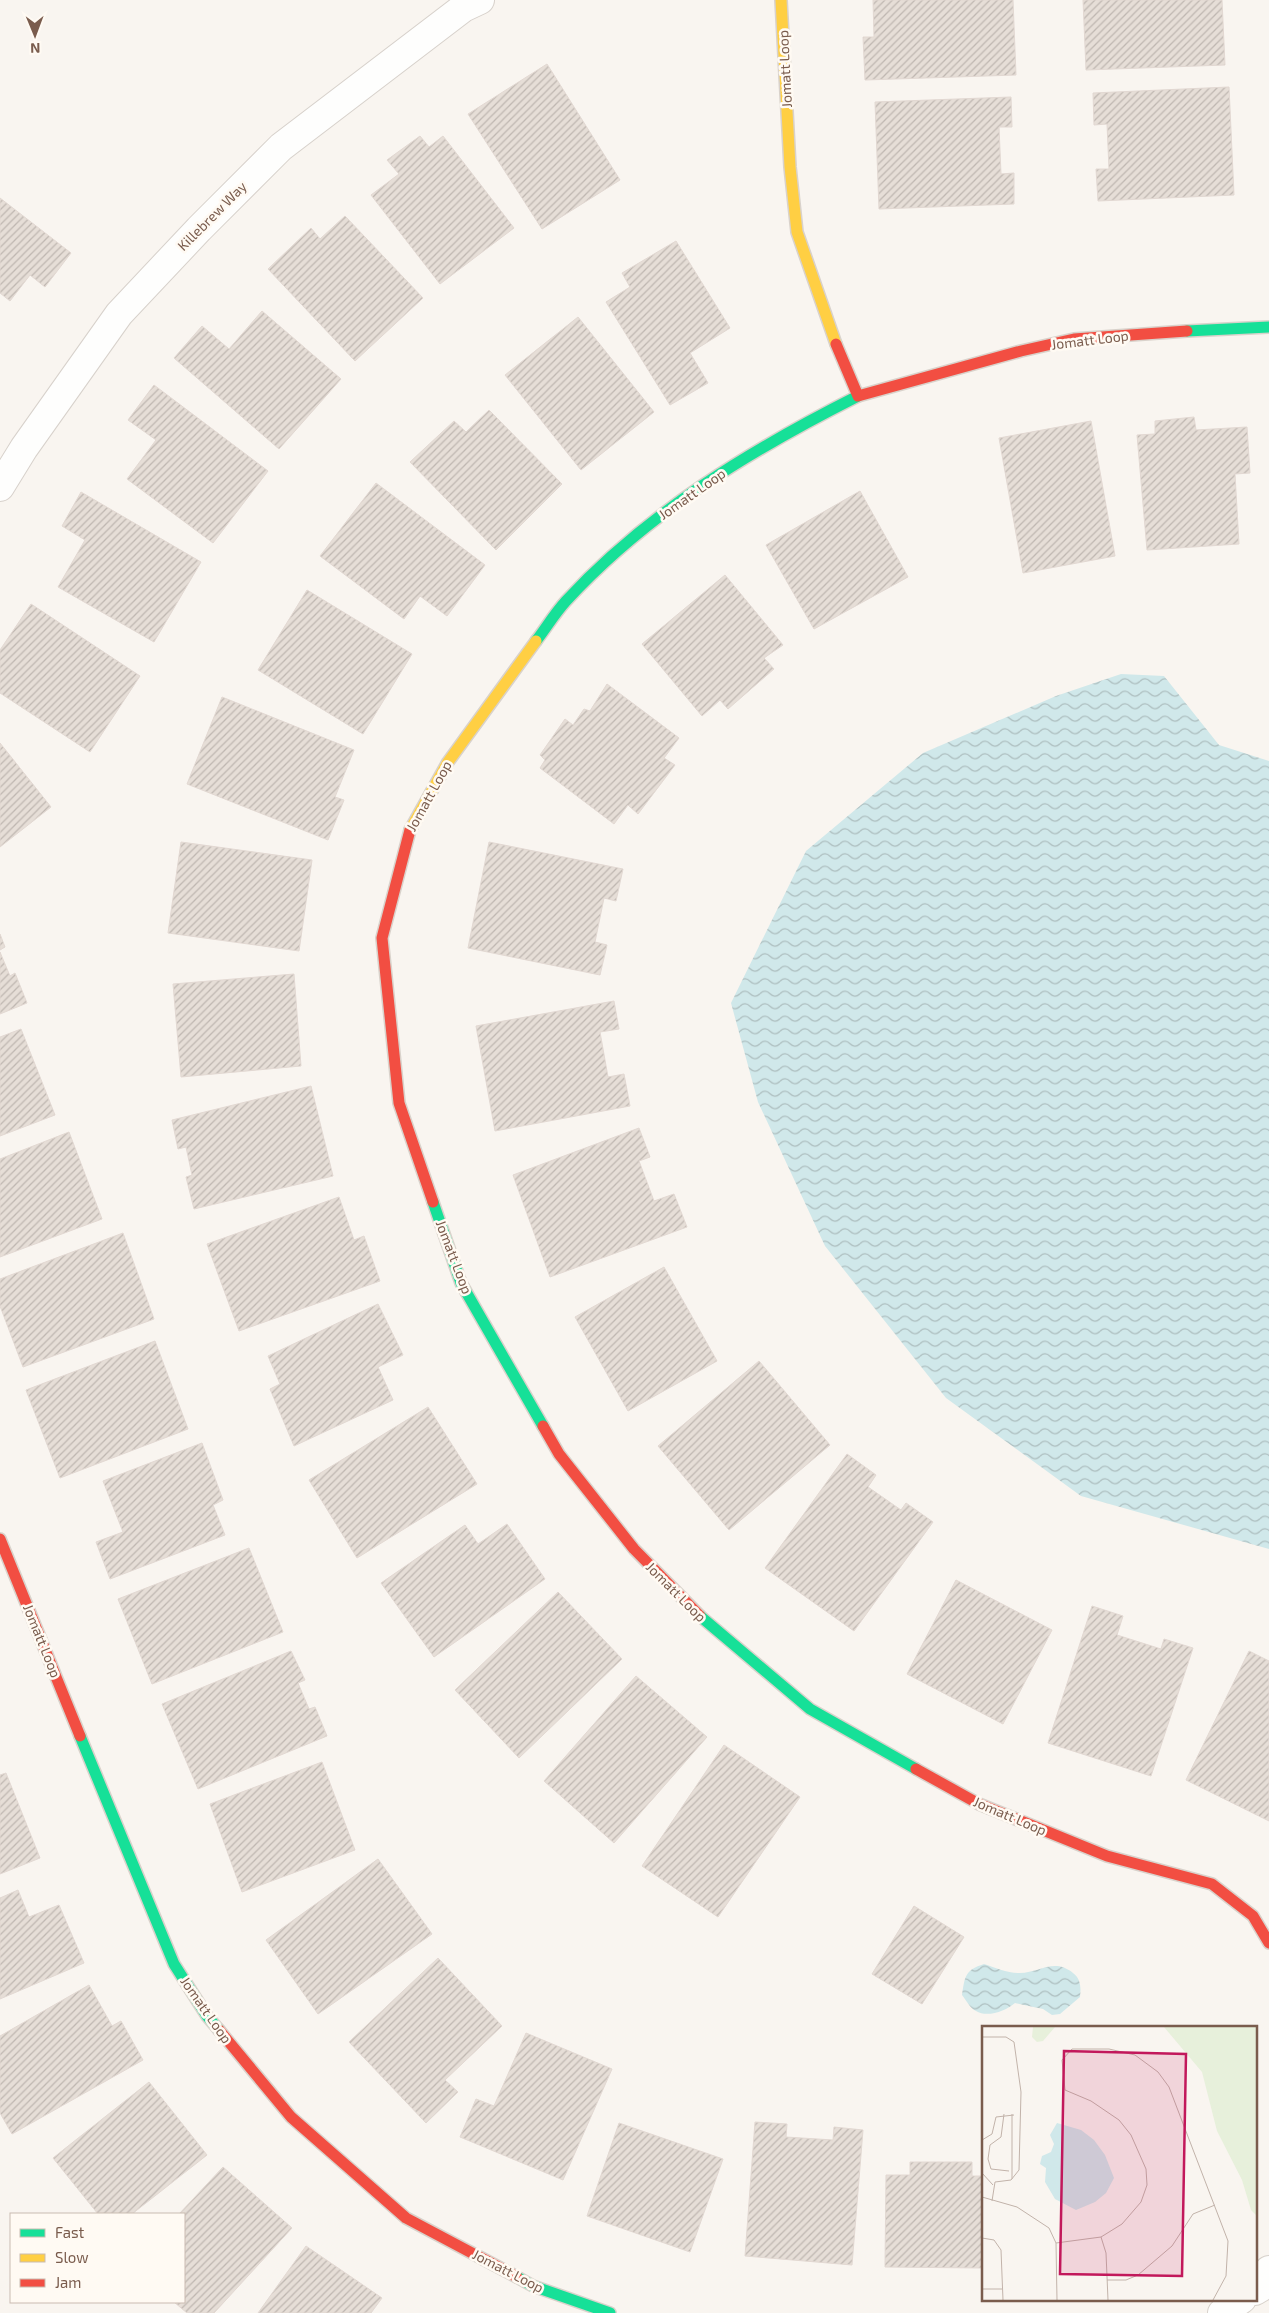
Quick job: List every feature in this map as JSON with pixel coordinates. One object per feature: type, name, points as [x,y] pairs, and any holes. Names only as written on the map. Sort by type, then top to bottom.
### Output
[{"type":"street","name":"Killebrew Way","points":[[0,487],[24,448],[119,314],[199,229],[281,147],[463,8],[480,0]]},
{"type":"street","name":"Jomatt Loop","points":[[782,0],[790,166],[797,232],[825,316],[858,396]]},
{"type":"street","name":"Jomatt Loop","points":[[1269,327],[1159,332],[1074,340],[1021,351],[858,396],[791,430],[718,474],[640,530],[565,602],[448,762],[407,835],[382,938],[399,1103],[460,1283],[558,1454],[634,1549],[690,1608],[810,1709],[979,1804],[1107,1856],[1212,1884],[1252,1916],[1269,1943]]},
{"type":"street","name":"Jomatt Loop","points":[[0,1539],[174,1964],[207,2016],[291,2117],[406,2218],[533,2286],[610,2313]]},
{"type":"street","points":[[1256,2290],[1260,2288],[1269,2270]]},
{"type":"street","points":[[1222,2313],[1241,2300]]},
{"type":"water","points":[[1121,674],[1164,676],[1219,745],[1269,761],[1269,1549],[1081,1496],[946,1398],[825,1246],[758,1102],[731,1003],[806,851],[923,753],[1056,696]]},
{"type":"water","points":[[984,1964],[1014,1973],[1026,1973],[1052,1966],[1066,1968],[1078,1978],[1080,1997],[1060,2014],[1052,2015],[1043,2009],[1015,2003],[1007,2009],[996,2013],[980,2013],[972,2008],[962,1995],[969,1971]]},
{"type":"building","points":[[873,0],[1013,0],[1016,75],[865,80],[863,37],[874,37]]},
{"type":"building","points":[[1083,0],[1222,0],[1225,65],[1086,70]]},
{"type":"building","points":[[547,64],[620,180],[542,229],[468,114]]},
{"type":"building","points":[[1229,87],[1234,195],[1098,201],[1096,169],[1109,169],[1107,124],[1094,125],[1093,93]]},
{"type":"building","points":[[1011,97],[1012,127],[999,127],[1001,174],[1014,173],[1014,204],[879,209],[875,102]]},
{"type":"building","points":[[420,136],[429,147],[443,136],[514,228],[440,284],[371,195],[399,174],[387,160]]},
{"type":"building","points":[[0,198],[71,253],[45,287],[30,275],[10,301],[0,293]]},
{"type":"building","points":[[345,216],[423,298],[355,361],[268,269],[311,228],[320,239]]},
{"type":"building","points":[[676,241],[730,328],[690,353],[708,383],[670,405],[606,302],[630,287],[622,273]]},
{"type":"building","points":[[262,311],[341,379],[279,449],[174,358],[202,326],[229,349]]},
{"type":"building","points":[[578,317],[654,412],[581,470],[505,375]]},
{"type":"building","points":[[154,385],[268,471],[213,543],[127,479],[156,440],[128,420]]},
{"type":"building","points":[[489,410],[562,484],[496,550],[410,462],[454,421],[466,432]]},
{"type":"building","points":[[1194,417],[1196,430],[1247,427],[1250,473],[1235,474],[1239,544],[1147,550],[1137,435],[1155,434],[1155,421]]},
{"type":"building","points":[[1091,421],[1115,556],[1023,573],[999,438]]},
{"type":"building","points":[[376,483],[485,565],[447,616],[420,596],[404,619],[320,556]]},
{"type":"building","points":[[860,491],[908,577],[814,629],[766,545]]},
{"type":"building","points":[[81,492],[201,562],[154,642],[58,587],[85,540],[62,526]]},
{"type":"building","points":[[725,575],[783,645],[764,658],[774,669],[728,709],[720,700],[702,716],[642,644]]},
{"type":"building","points":[[307,590],[412,654],[363,734],[258,670]]},
{"type":"building","points":[[31,604],[140,676],[90,752],[0,693],[0,650]]},
{"type":"building","points":[[607,684],[679,738],[664,758],[675,765],[638,814],[628,805],[614,824],[540,768],[545,760],[540,755],[565,719],[573,725],[584,709],[590,711]]},
{"type":"building","points":[[222,697],[354,750],[335,797],[344,800],[328,840],[187,784]]},
{"type":"building","points":[[0,743],[51,807],[0,847]]},
{"type":"building","points":[[181,842],[312,860],[299,951],[168,933]]},
{"type":"building","points":[[489,842],[623,869],[616,901],[604,898],[595,942],[607,945],[600,975],[468,948]]},
{"type":"building","points":[[0,934],[5,947],[0,950]]},
{"type":"building","points":[[0,952],[10,976],[15,973],[27,1003],[0,1014]]},
{"type":"building","points":[[294,974],[301,1066],[181,1077],[173,984]]},
{"type":"building","points":[[614,1001],[619,1029],[600,1032],[608,1077],[624,1074],[630,1106],[495,1131],[476,1026]]},
{"type":"building","points":[[21,1029],[55,1115],[0,1136],[0,1037]]},
{"type":"building","points":[[311,1086],[333,1176],[194,1209],[186,1177],[192,1175],[186,1147],[178,1149],[172,1120]]},
{"type":"building","points":[[639,1128],[650,1157],[639,1161],[654,1201],[674,1194],[687,1227],[550,1277],[513,1175]]},
{"type":"building","points":[[69,1132],[102,1219],[0,1257],[0,1159]]},
{"type":"building","points":[[339,1197],[354,1240],[364,1236],[380,1281],[239,1331],[207,1244]]},
{"type":"building","points":[[123,1233],[154,1319],[23,1367],[0,1306],[0,1279]]},
{"type":"building","points":[[664,1267],[717,1361],[628,1411],[575,1317]]},
{"type":"building","points":[[378,1304],[403,1355],[378,1367],[393,1400],[294,1446],[270,1389],[280,1384],[268,1356]]},
{"type":"building","points":[[155,1341],[188,1429],[60,1478],[26,1390]]},
{"type":"building","points":[[759,1361],[830,1445],[729,1530],[658,1446]]},
{"type":"building","points":[[428,1407],[477,1484],[357,1558],[309,1480]]},
{"type":"building","points":[[202,1443],[223,1500],[213,1505],[225,1535],[110,1579],[96,1542],[123,1532],[103,1481]]},
{"type":"building","points":[[847,1454],[876,1475],[868,1487],[901,1510],[906,1503],[933,1522],[854,1631],[765,1568]]},
{"type":"building","points":[[507,1524],[545,1579],[434,1657],[381,1583],[465,1525],[478,1544]]},
{"type":"building","points":[[249,1548],[283,1632],[152,1684],[118,1599]]},
{"type":"building","points":[[956,1580],[1052,1630],[1003,1724],[907,1674]]},
{"type":"building","points":[[558,1592],[622,1659],[519,1758],[455,1690]]},
{"type":"building","points":[[1092,1606],[1123,1616],[1117,1635],[1161,1649],[1164,1639],[1193,1648],[1151,1776],[1048,1743]]},
{"type":"building","points":[[291,1651],[305,1680],[298,1683],[309,1709],[315,1707],[327,1736],[198,1789],[162,1704]]},
{"type":"building","points":[[1249,1651],[1269,1661],[1269,1821],[1186,1780]]},
{"type":"building","points":[[636,1676],[707,1737],[614,1843],[544,1781]]},
{"type":"building","points":[[724,1745],[800,1797],[718,1917],[642,1866]]},
{"type":"building","points":[[322,1762],[355,1850],[242,1892],[210,1804]]},
{"type":"building","points":[[6,1773],[40,1858],[0,1874],[0,1775]]},
{"type":"building","points":[[378,1859],[432,1934],[318,2014],[266,1940]]},
{"type":"building","points":[[18,1890],[29,1917],[59,1905],[84,1963],[0,1999],[0,1898]]},
{"type":"building","points":[[914,1906],[964,1937],[922,2004],[872,1974]]},
{"type":"building","points":[[438,1958],[502,2026],[445,2080],[458,2092],[426,2123],[349,2042]]},
{"type":"building","points":[[89,1985],[112,2026],[121,2021],[143,2060],[12,2134],[0,2113],[0,2036]]},
{"type":"building","points":[[526,2033],[612,2069],[563,2180],[460,2137],[476,2099],[494,2106]]},
{"type":"building","points":[[149,2082],[207,2155],[133,2213],[97,2213],[53,2158]]},
{"type":"building","points":[[755,2122],[787,2124],[786,2137],[833,2140],[834,2127],[863,2130],[852,2265],[745,2256]]},
{"type":"building","points":[[619,2123],[723,2159],[690,2252],[587,2216]]},
{"type":"building","points":[[910,2162],[972,2162],[972,2176],[982,2176],[982,2268],[885,2267],[886,2175],[910,2175]]},
{"type":"building","points":[[223,2167],[292,2228],[214,2313],[187,2313],[175,2303],[185,2303],[185,2213],[180,2213]]},
{"type":"building","points":[[306,2246],[382,2298],[371,2313],[258,2313]]},
{"type":"traffic: fast","points":[[1187,331],[1269,327]]},
{"type":"traffic: fast","points":[[536,641],[562,606],[598,569],[666,511],[740,461],[858,396]]},
{"type":"traffic: fast","points":[[433,1202],[461,1283],[543,1426]]},
{"type":"traffic: fast","points":[[700,1616],[810,1709],[916,1769]]},
{"type":"traffic: fast","points":[[80,1736],[174,1964],[207,2016],[219,2030]]},
{"type":"traffic: fast","points":[[517,2277],[533,2286],[610,2313]]},
{"type":"traffic: slow","points":[[781,0],[790,167],[797,232],[836,344]]},
{"type":"traffic: slow","points":[[410,830],[448,762],[536,641]]},
{"type":"traffic: jam","points":[[836,344],[858,396],[1021,351],[1074,339],[1187,331]]},
{"type":"traffic: jam","points":[[410,830],[382,938],[399,1103],[433,1202]]},
{"type":"traffic: jam","points":[[543,1426],[559,1454],[634,1549],[700,1616]]},
{"type":"traffic: jam","points":[[0,1539],[80,1736]]},
{"type":"traffic: jam","points":[[916,1769],[979,1804],[1107,1856],[1212,1884],[1253,1916],[1269,1943]]},
{"type":"traffic: jam","points":[[219,2030],[291,2117],[406,2218],[517,2277]]}]
